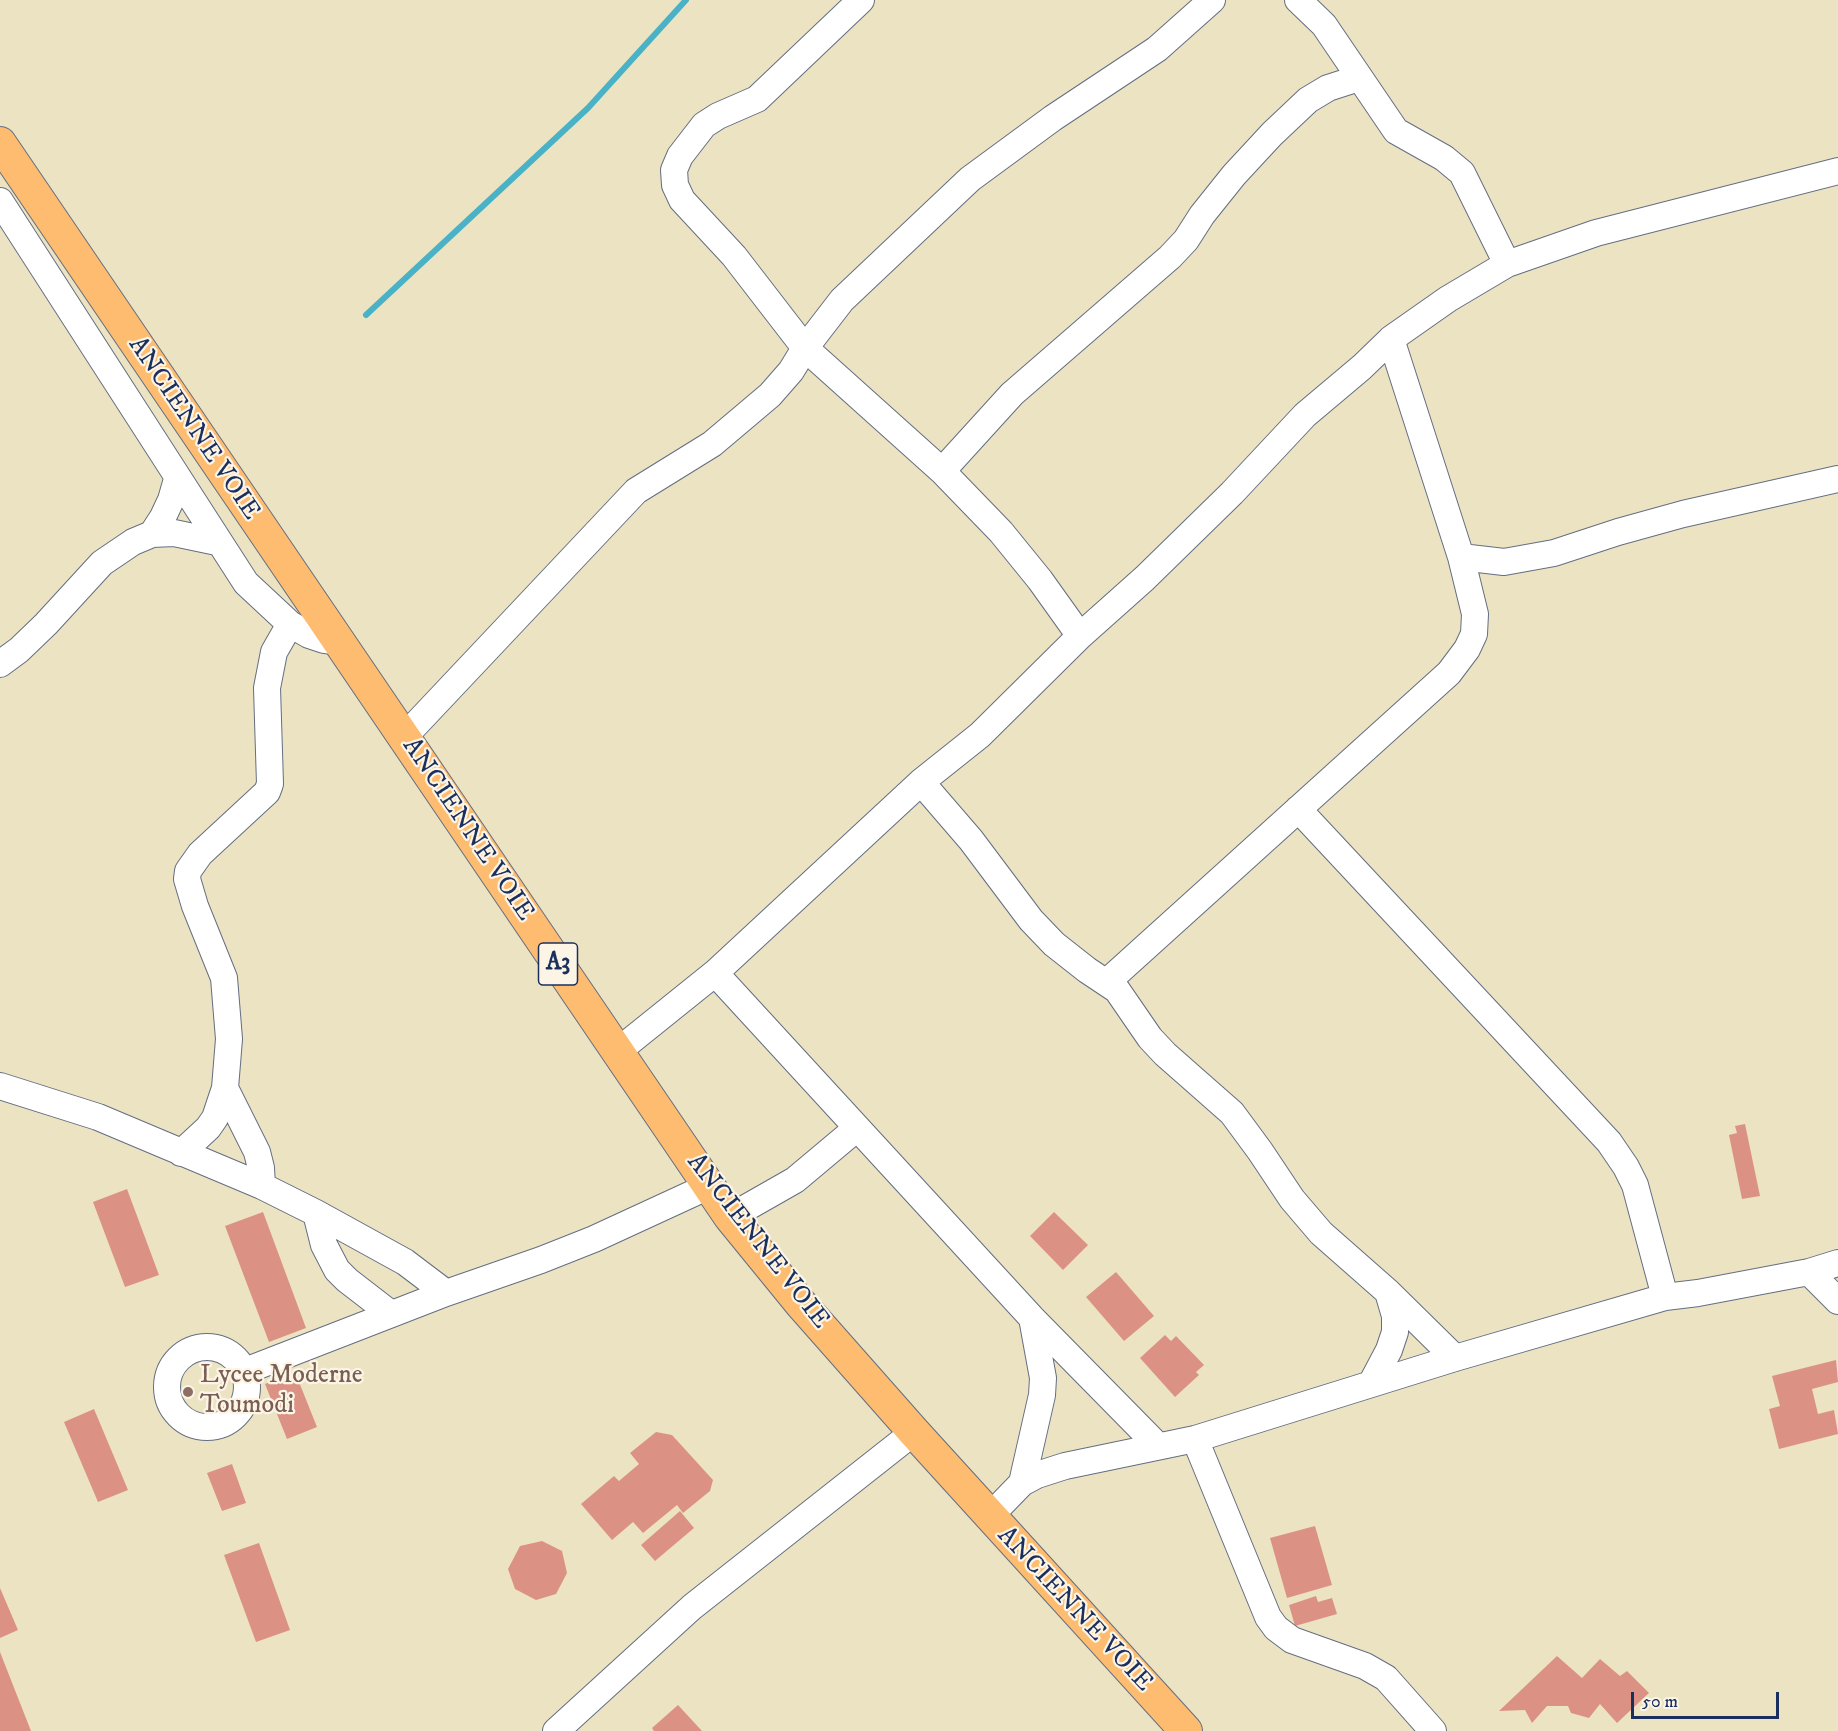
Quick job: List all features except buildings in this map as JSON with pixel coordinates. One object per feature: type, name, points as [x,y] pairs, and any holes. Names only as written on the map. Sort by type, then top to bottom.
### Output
[{"type":"main road","name":"ANCIENNE VOIE","points":[[0,143],[9,177],[405,737],[730,1217],[801,1304],[989,1517],[1186,1731]]},
{"type":"street","points":[[861,0],[757,99],[718,116],[704,125],[680,156],[674,170],[675,185],[682,200],[734,256],[805,348],[942,471],[1001,532],[1040,580],[1080,636]]},
{"type":"street","points":[[405,737],[629,499],[663,473],[712,444],[770,395],[842,300],[970,180],[1053,118],[1157,49],[1212,0]]},
{"type":"street","points":[[1298,0],[1324,25],[1396,131],[1444,158],[1462,173],[1507,264]]},
{"type":"street","points":[[942,471],[1012,394],[1170,257],[1186,240],[1202,215],[1234,175],[1279,127],[1315,94],[1359,78]]},
{"type":"street","points":[[618,1052],[715,973],[921,782],[980,735],[1080,636],[1145,578],[1232,493],[1305,415],[1391,339],[1448,299],[1507,264],[1596,233],[1838,171]]},
{"type":"street","points":[[0,201],[217,542],[246,583],[290,624],[309,635],[338,642]]},
{"type":"street","points":[[1107,982],[1449,673],[1467,649],[1474,634],[1475,614],[1461,557],[1391,339]]},
{"type":"street","points":[[152,534],[163,518],[177,478]]},
{"type":"street","points":[[1461,557],[1503,562],[1554,553],[1683,514],[1838,479]]},
{"type":"street","points":[[0,664],[19,650],[46,624],[102,563],[133,542],[152,534],[174,533],[217,542]]},
{"type":"street","points":[[181,1153],[208,1128],[215,1118],[225,1088],[229,1039],[225,978],[195,906],[187,879],[188,871],[200,854],[267,792],[270,784],[267,688],[274,652],[290,624]]},
{"type":"street","points":[[921,782],[971,840],[1032,920],[1054,944],[1117,990],[1150,1038],[1232,1113],[1292,1199],[1321,1233],[1388,1292],[1455,1358]]},
{"type":"street","points":[[1298,809],[1609,1142],[1635,1185],[1665,1298]]},
{"type":"street","points":[[715,973],[1032,1318],[1158,1446]]},
{"type":"street","points":[[0,1086],[98,1117],[262,1186],[405,1262],[446,1293]]},
{"type":"street","points":[[225,1088],[257,1152],[262,1186]]},
{"type":"street","points":[[730,1217],[795,1180],[857,1128]]},
{"type":"street","points":[[245,1371],[446,1293],[594,1239],[709,1186]]},
{"type":"street","points":[[316,1213],[324,1245],[337,1270],[392,1314]]},
{"type":"street","points":[[989,1517],[1022,1483],[1037,1475],[1065,1466],[1195,1438],[1455,1358],[1665,1298],[1809,1272],[1838,1263]]},
{"type":"street","points":[[1809,1272],[1838,1301]]},
{"type":"street","points":[[1371,1384],[1389,1350],[1395,1332],[1395,1316],[1388,1292]]},
{"type":"street","points":[[1022,1483],[1042,1395],[1042,1378],[1032,1318]]},
{"type":"street","points":[[556,1731],[692,1607],[914,1432]]},
{"type":"street","points":[[1195,1438],[1268,1617],[1276,1628],[1292,1640],[1365,1666],[1386,1678],[1432,1731]]},
{"type":"waterway","points":[[366,315],[588,108],[686,0]]},
{"type":"place","name":"Lycee Moderne Toumodi","points":[[188,1392]]}]
